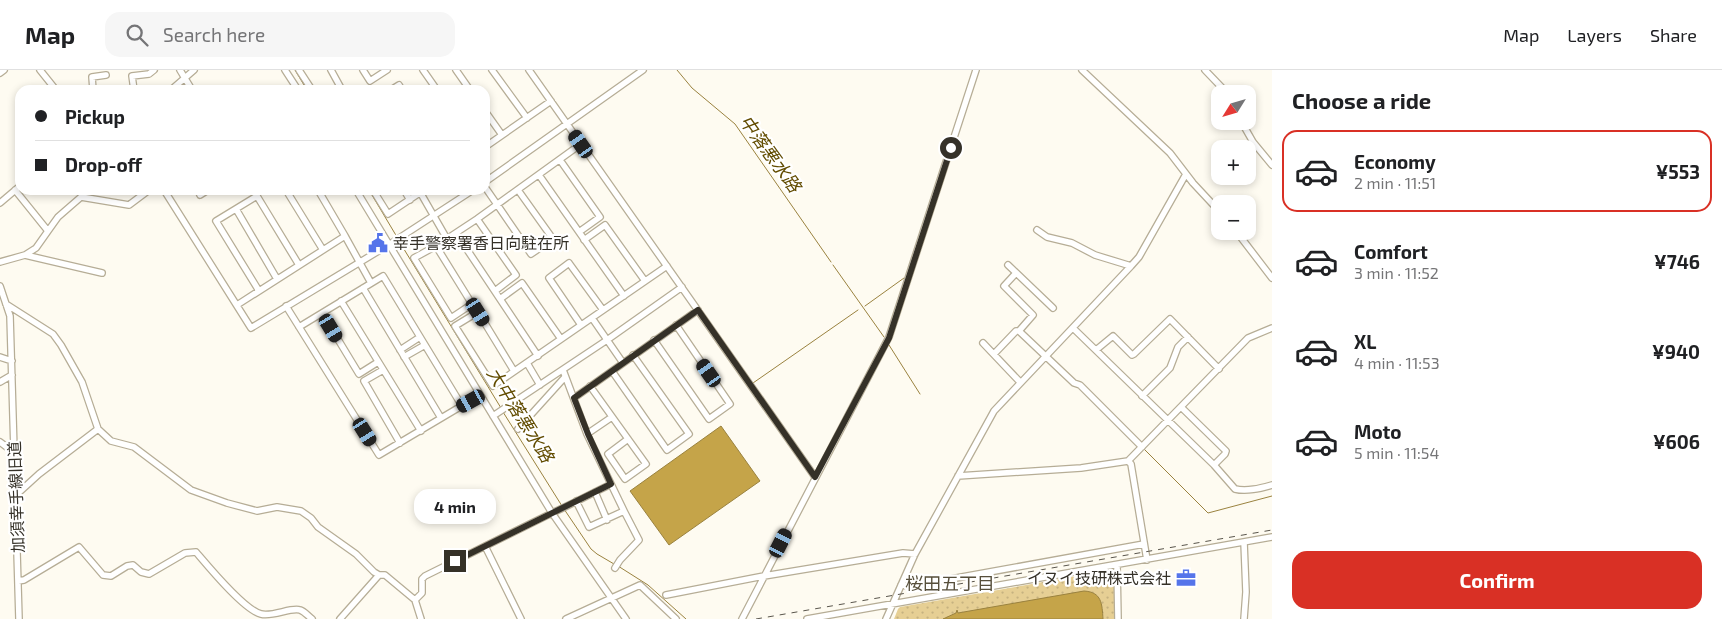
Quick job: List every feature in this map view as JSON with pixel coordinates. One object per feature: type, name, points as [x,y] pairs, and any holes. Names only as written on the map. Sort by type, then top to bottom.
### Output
[{"type":"street","points":[[0,73],[4,70]]},
{"type":"street","points":[[40,70],[52,85]]},
{"type":"street","points":[[180,70],[189,85]]},
{"type":"street","points":[[177,85],[194,70]]},
{"type":"street","points":[[285,70],[295,85]]},
{"type":"street","points":[[299,70],[309,85]]},
{"type":"street","points":[[331,70],[339,85]]},
{"type":"street","points":[[363,70],[370,81],[387,70]]},
{"type":"street","points":[[423,70],[434,85]]},
{"type":"street","points":[[456,70],[466,85]]},
{"type":"street","points":[[492,70],[527,118]]},
{"type":"street","points":[[529,70],[815,477]]},
{"type":"street","points":[[490,179],[643,70]]},
{"type":"street","points":[[742,619],[889,338],[976,70]]},
{"type":"street","points":[[1082,70],[1178,161],[1186,174],[1211,202]]},
{"type":"street","points":[[1205,70],[1219,85]]},
{"type":"street","points":[[133,85],[132,76],[150,71]]},
{"type":"street","points":[[93,85],[92,77],[106,75]]},
{"type":"street","points":[[490,143],[551,102]]},
{"type":"street","points":[[490,118],[502,135]]},
{"type":"street","points":[[1246,130],[1253,142],[1272,165]]},
{"type":"street","points":[[436,246],[472,304],[450,318],[414,258],[477,220],[581,144]]},
{"type":"street","points":[[560,160],[600,217],[579,232]]},
{"type":"street","points":[[886,619],[915,554],[994,411],[1139,257],[1186,174]]},
{"type":"street","points":[[539,175],[624,296]]},
{"type":"street","points":[[0,203],[15,190]]},
{"type":"street","points":[[490,194],[531,254],[553,239],[518,190]]},
{"type":"street","points":[[23,195],[48,231]]},
{"type":"street","points":[[0,262],[25,255],[36,248],[58,217],[81,197],[129,205],[138,195]]},
{"type":"street","points":[[167,195],[251,328],[395,241],[466,195]]},
{"type":"street","points":[[289,195],[323,250]]},
{"type":"street","points":[[321,195],[371,283]]},
{"type":"street","points":[[360,195],[395,241],[480,395],[626,619]]},
{"type":"street","points":[[376,195],[388,214],[417,195]]},
{"type":"street","points":[[407,195],[410,200]]},
{"type":"street","points":[[424,195],[447,239]]},
{"type":"street","points":[[259,291],[216,221],[257,196],[300,265]]},
{"type":"street","points":[[236,209],[277,279]]},
{"type":"street","points":[[477,220],[516,275],[495,290]]},
{"type":"street","points":[[584,240],[605,225],[645,281]]},
{"type":"street","points":[[1037,230],[1047,237],[1072,243],[1095,255],[1131,266]]},
{"type":"street","points":[[456,233],[538,356]]},
{"type":"street","points":[[237,305],[346,236]]},
{"type":"street","points":[[1243,240],[1272,278]]},
{"type":"street","points":[[25,255],[102,273]]},
{"type":"street","points":[[582,325],[549,278],[569,263],[603,310]]},
{"type":"street","points":[[1008,265],[1053,308]]},
{"type":"street","points":[[514,371],[478,312],[455,326],[492,386],[538,356],[667,266]]},
{"type":"street","points":[[994,354],[1033,315],[1004,286],[1016,273]]},
{"type":"street","points":[[299,327],[383,276],[462,406]]},
{"type":"street","points":[[500,298],[522,283],[562,339]]},
{"type":"street","name":"加須幸手線旧道","points":[[0,286],[10,316],[19,619]]},
{"type":"street","points":[[518,428],[564,374],[607,340],[682,287]]},
{"type":"street","points":[[363,288],[441,418]]},
{"type":"street","points":[[341,301],[421,431]]},
{"type":"street","points":[[4,302],[48,330],[61,345],[82,382],[98,429],[111,441],[134,447],[191,490],[257,511],[277,507],[301,511],[311,518],[318,527],[356,554],[379,575],[385,575],[415,600],[421,619]]},
{"type":"street","points":[[286,306],[379,455],[480,395]]},
{"type":"street","points":[[574,398],[698,310]]},
{"type":"street","points":[[322,313],[359,374],[378,362]]},
{"type":"street","points":[[592,318],[623,363]]},
{"type":"street","points":[[1096,350],[1113,336],[1134,354],[1170,319],[1219,369]]},
{"type":"street","points":[[654,340],[709,419],[730,404],[676,325]]},
{"type":"street","points":[[1073,328],[1238,490],[1272,485]]},
{"type":"street","points":[[958,476],[1099,466],[1128,461],[1248,338],[1272,328]]},
{"type":"street","points":[[1019,331],[1074,383],[1080,385],[1142,447]]},
{"type":"street","points":[[400,350],[420,337]]},
{"type":"street","points":[[1142,396],[1170,368],[1178,347],[1188,337]]},
{"type":"street","points":[[983,344],[1020,382]]},
{"type":"street","points":[[404,357],[425,345]]},
{"type":"street","points":[[612,371],[667,450],[689,434],[633,355]]},
{"type":"street","points":[[0,357],[12,361]]},
{"type":"street","points":[[527,363],[540,385]]},
{"type":"street","points":[[383,370],[364,381],[400,443]]},
{"type":"street","points":[[493,416],[540,385],[564,374]]},
{"type":"street","points":[[564,374],[588,434],[624,511],[640,540],[616,565]]},
{"type":"street","points":[[0,382],[12,375]]},
{"type":"street","points":[[590,386],[646,464],[625,479],[608,454],[628,440]]},
{"type":"street","points":[[1181,407],[1226,451],[1214,466]]},
{"type":"street","points":[[588,434],[612,417]]},
{"type":"street","points":[[16,494],[98,429]]},
{"type":"street","points":[[0,442],[8,448],[14,449]]},
{"type":"street","points":[[1128,461],[1131,464],[1147,560]]},
{"type":"street","points":[[415,600],[422,593],[422,580],[425,576],[611,484]]},
{"type":"street","points":[[595,492],[606,520]]},
{"type":"street","points":[[576,501],[589,527],[624,511]]},
{"type":"street","points":[[808,619],[1196,552],[1204,548],[1272,537]]},
{"type":"street","points":[[1244,542],[1246,592],[1244,619]]},
{"type":"street","points":[[901,585],[912,586],[1144,544]]},
{"type":"street","points":[[485,546],[521,619]]},
{"type":"street","points":[[18,581],[24,580],[79,547],[104,575],[110,576],[127,566],[133,565],[141,572],[149,574],[185,553],[196,552],[225,586],[258,614],[300,610],[312,619]]},
{"type":"street","points":[[666,595],[764,576],[903,553],[915,554]]},
{"type":"street","points":[[1117,565],[1118,619]]},
{"type":"street","points":[[340,619],[379,575]]},
{"type":"street","points":[[566,619],[640,584],[676,619]]},
{"type":"shaded area","points":[[721,426],[760,481],[669,545],[630,491]]},
{"type":"shaded area","points":[[1112,570],[1115,572],[1115,619],[894,619],[900,607]]},
{"type":"shaded area","points":[[1084,591],[1098,596],[1103,619],[943,619],[956,613],[957,610],[958,613]]},
{"type":"waterway","name":"大中落悪水路","points":[[295,70],[304,85]]},
{"type":"waterway","name":"中落悪水路","points":[[677,70],[692,88],[735,124],[831,262]]},
{"type":"waterway","name":"大中落悪水路","points":[[372,195],[397,237]]},
{"type":"waterway","name":"大中落悪水路","points":[[399,241],[501,408]]},
{"type":"waterway","name":"中落悪水路","points":[[833,265],[884,337]]},
{"type":"waterway","points":[[865,306],[904,278]]},
{"type":"waterway","points":[[753,383],[858,310]]},
{"type":"waterway","name":"中落悪水路","points":[[889,345],[920,394]]},
{"type":"waterway","name":"大中落悪水路","points":[[503,412],[562,506]]},
{"type":"waterway","points":[[1144,449],[1208,513],[1272,496]]},
{"type":"waterway","name":"大中落悪水路","points":[[564,509],[591,549],[614,564]]},
{"type":"waterway","name":"大中落悪水路","points":[[618,566],[648,585],[686,619]]},
{"type":"railway","points":[[756,619],[1272,530]]},
{"type":"place","name":"幸手警察署香日向駐在所","points":[[378,243]]},
{"type":"place","name":"イヌイ技研株式会社","points":[[1186,578]]},
{"type":"district","name":"桜田五丁目","points":[[950,584]]},
{"type":"route","points":[[455,561],[611,484],[574,398],[698,310],[815,477],[889,338],[951,148]]}]
